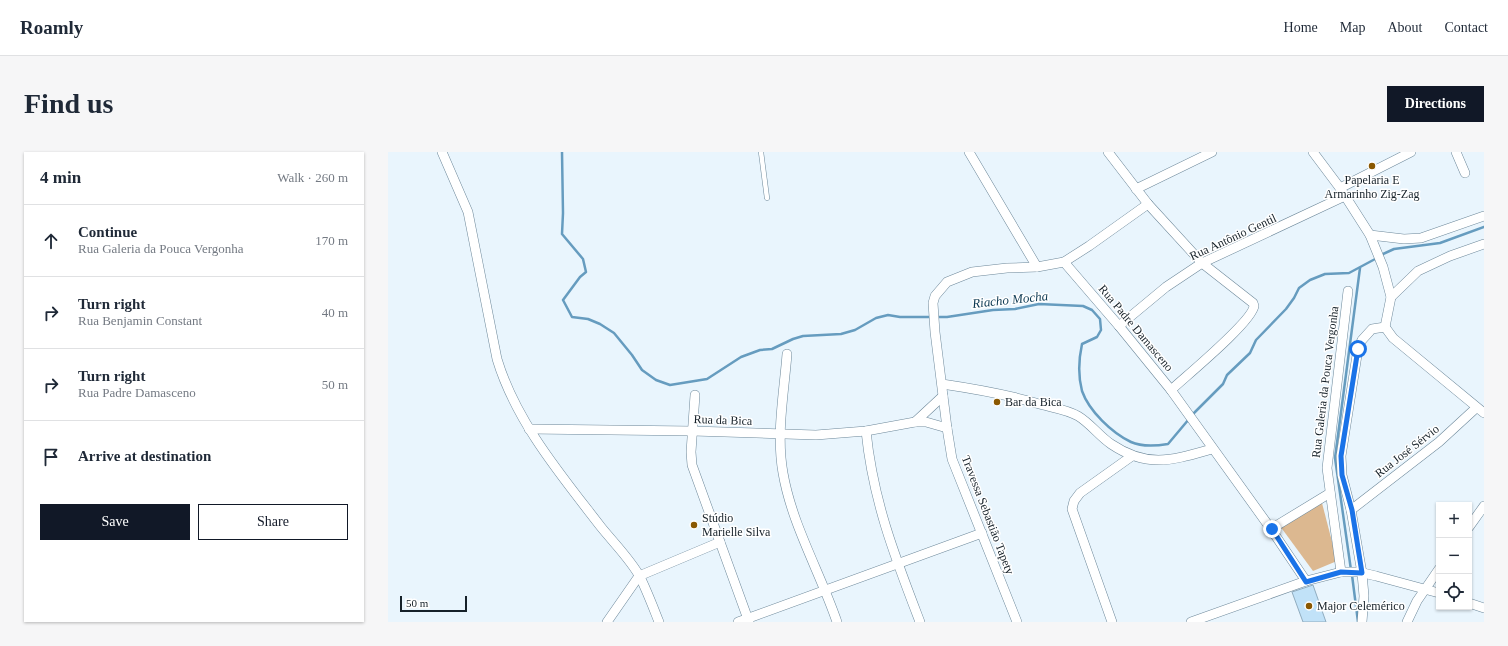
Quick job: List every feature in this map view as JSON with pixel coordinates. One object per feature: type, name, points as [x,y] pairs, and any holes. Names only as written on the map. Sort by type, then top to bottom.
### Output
[{"type":"street","points":[[442,152],[468,212],[487,312],[504,382],[513,403],[529,429],[567,483],[639,576],[659,622]]},
{"type":"street","points":[[1108,152],[1148,204],[1202,263],[1253,303],[1254,306],[1253,312],[1241,325],[1171,390]]},
{"type":"street","points":[[1136,189],[1210,152]]},
{"type":"street","points":[[1313,152],[1342,192],[1370,235],[1389,285],[1391,297],[1385,327],[1393,338],[1480,410]]},
{"type":"street","name":"Rua Antônio Gentil","points":[[1119,326],[1166,287],[1202,263],[1342,192],[1411,152]]},
{"type":"street","points":[[1456,152],[1465,173]]},
{"type":"street","points":[[971,153],[1037,267],[1064,262],[1148,204]]},
{"type":"street","points":[[1370,235],[1404,239],[1421,238],[1484,216]]},
{"type":"street","points":[[1391,297],[1418,271],[1450,256],[1482,247]]},
{"type":"street","name":"Rua Padre Damasceno","points":[[1064,262],[1171,390],[1212,448]]},
{"type":"street","name":"Travessa Sebastião Tapety","points":[[1017,622],[952,459],[933,315],[935,296],[948,282],[972,272],[1007,268],[1037,267]]},
{"type":"street","name":"Rua Galeria da Pouca Vergonha","points":[[1344,572],[1327,468],[1328,449],[1348,291]]},
{"type":"street","name":"Rua Galeria da Pouca Vergonha","points":[[1362,622],[1364,596],[1352,510],[1342,475],[1341,456],[1358,349],[1362,340],[1372,329],[1385,327]]},
{"type":"street","points":[[788,354],[781,435],[783,471],[792,509],[826,590],[837,622]]},
{"type":"street","points":[[942,384],[981,390],[1062,410],[1079,416],[1110,443],[1132,456],[1155,460],[1170,459],[1212,448],[1272,529],[1306,582]]},
{"type":"street","points":[[695,395],[691,452],[692,465],[748,620]]},
{"type":"street","points":[[915,422],[943,396]]},
{"type":"street","name":"Rua José Sérvio","points":[[1352,510],[1480,410]]},
{"type":"street","name":"Rua da Bica","points":[[529,429],[692,431],[781,435],[837,434],[866,431],[915,422],[926,422],[947,428]]},
{"type":"street","points":[[866,431],[874,488],[898,565],[920,622]]},
{"type":"street","points":[[1112,622],[1072,509],[1074,500],[1080,493],[1132,456]]},
{"type":"street","points":[[1272,529],[1330,493]]},
{"type":"street","points":[[1472,523],[1484,506]]},
{"type":"street","points":[[738,622],[748,620],[982,533]]},
{"type":"street","points":[[606,622],[639,576],[720,542]]},
{"type":"street","points":[[1192,622],[1306,582],[1344,572],[1360,572],[1436,592]]},
{"type":"street","points":[[1407,622],[1417,601],[1436,573]]},
{"type":"street","points":[[1472,604],[1484,608]]},
{"type":"lane","points":[[761,152],[767,198]]},
{"type":"shaded area","points":[[1322,503],[1337,561],[1313,571],[1280,526]]},
{"type":"building","name":"Major Celemérico","points":[[1313,585],[1326,622],[1303,622],[1292,592]]},
{"type":"waterway","name":"Riacho Mocha","points":[[562,152],[562,234],[583,259],[586,272],[580,277],[563,300],[572,317],[588,319],[600,324],[614,333],[642,370],[656,380],[670,385],[707,379],[741,357],[760,350],[772,349],[803,336],[841,334],[855,330],[876,318],[888,315],[900,317],[931,317]]},
{"type":"waterway","name":"Riacho Mocha","points":[[1381,255],[1394,249],[1440,243],[1484,227]]},
{"type":"waterway","name":"Riacho Mocha","points":[[1192,415],[1223,384],[1227,375],[1250,353],[1256,340],[1286,309],[1299,288],[1310,280],[1325,274],[1349,273],[1377,258]]},
{"type":"waterway","points":[[1351,570],[1335,458],[1360,268]]},
{"type":"waterway","name":"Riacho Mocha","points":[[936,317],[947,317],[993,310],[1015,309],[1039,304],[1083,306],[1092,310],[1100,319],[1101,330],[1097,337],[1082,344],[1079,367],[1080,379],[1085,399],[1102,421],[1116,433],[1131,442],[1140,445],[1154,446],[1168,444],[1189,419]]},
{"type":"waterway","points":[[1352,575],[1358,622]]},
{"type":"place","name":"Papelaria E Armarinho Zig-Zag","points":[[1372,166]]},
{"type":"place","name":"Bar da Bica","points":[[997,402]]},
{"type":"place","name":"Stúdio Marielle Silva","points":[[694,525]]},
{"type":"place","name":"Major Celemérico","points":[[1309,606]]},
{"type":"route","points":[[1272,529],[1306,582],[1341,572],[1362,573],[1352,510],[1342,475],[1341,463],[1358,349]]}]
